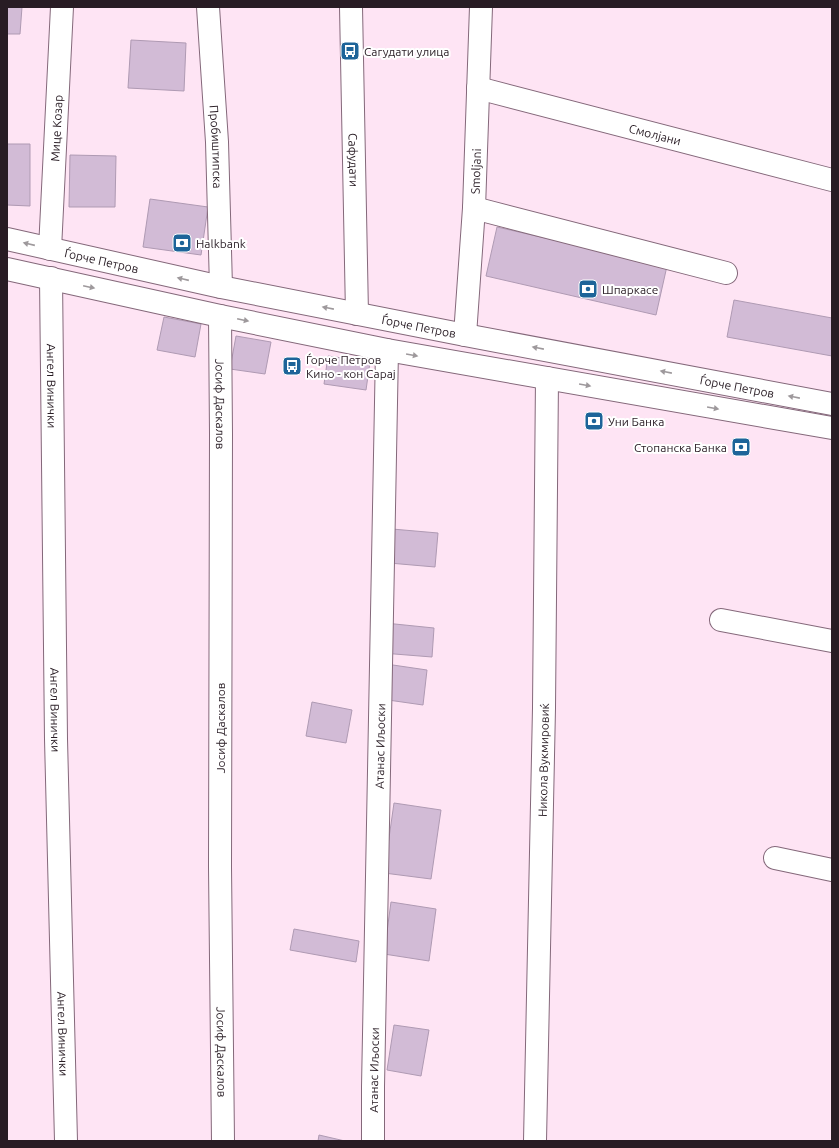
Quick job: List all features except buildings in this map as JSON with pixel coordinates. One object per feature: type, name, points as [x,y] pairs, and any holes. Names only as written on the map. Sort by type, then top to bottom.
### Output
[{"type":"street","name":"Мице Козар","points":[[50,249],[62,7]]},
{"type":"street","name":"Пробиштипска","points":[[208,7],[217,142],[222,287]]},
{"type":"street","name":"Сафудати","points":[[351,7],[357,314]]},
{"type":"street","name":"Smoljani","points":[[465,335],[474,208],[481,7]]},
{"type":"street","name":"Смолјани","points":[[478,88],[832,180]]},
{"type":"street","points":[[474,208],[726,273]]},
{"type":"street","name":"Ѓорче Петров","points":[[7,239],[222,287],[465,335],[832,404]]},
{"type":"street","name":"Ѓорче Петров","points":[[7,269],[220,316],[386,350],[832,428]]},
{"type":"street","name":"Ангел Винички","points":[[51,278],[56,738],[66,1141]]},
{"type":"street","name":"Јосиф Даскалов","points":[[220,316],[220,867],[224,1141]]},
{"type":"street","name":"Aтанас Иљоски","points":[[374,1141],[373,1079],[386,350]]},
{"type":"street","name":"Никола Вукмировиќ","points":[[535,1141],[544,716],[546,378]]},
{"type":"street","points":[[722,620],[832,641]]},
{"type":"street","points":[[776,858],[832,870]]},
{"type":"place","name":"Сагудати улица","points":[[350,51]]},
{"type":"place","name":"Halkbank","points":[[182,243]]},
{"type":"place","name":"Шпаркасе","points":[[588,289]]},
{"type":"place","name":"Ѓорче Петров Кино - кон Сарај","points":[[292,366]]},
{"type":"place","name":"Уни Банка","points":[[594,421]]},
{"type":"place","name":"Стопанска Банка","points":[[741,447]]}]
